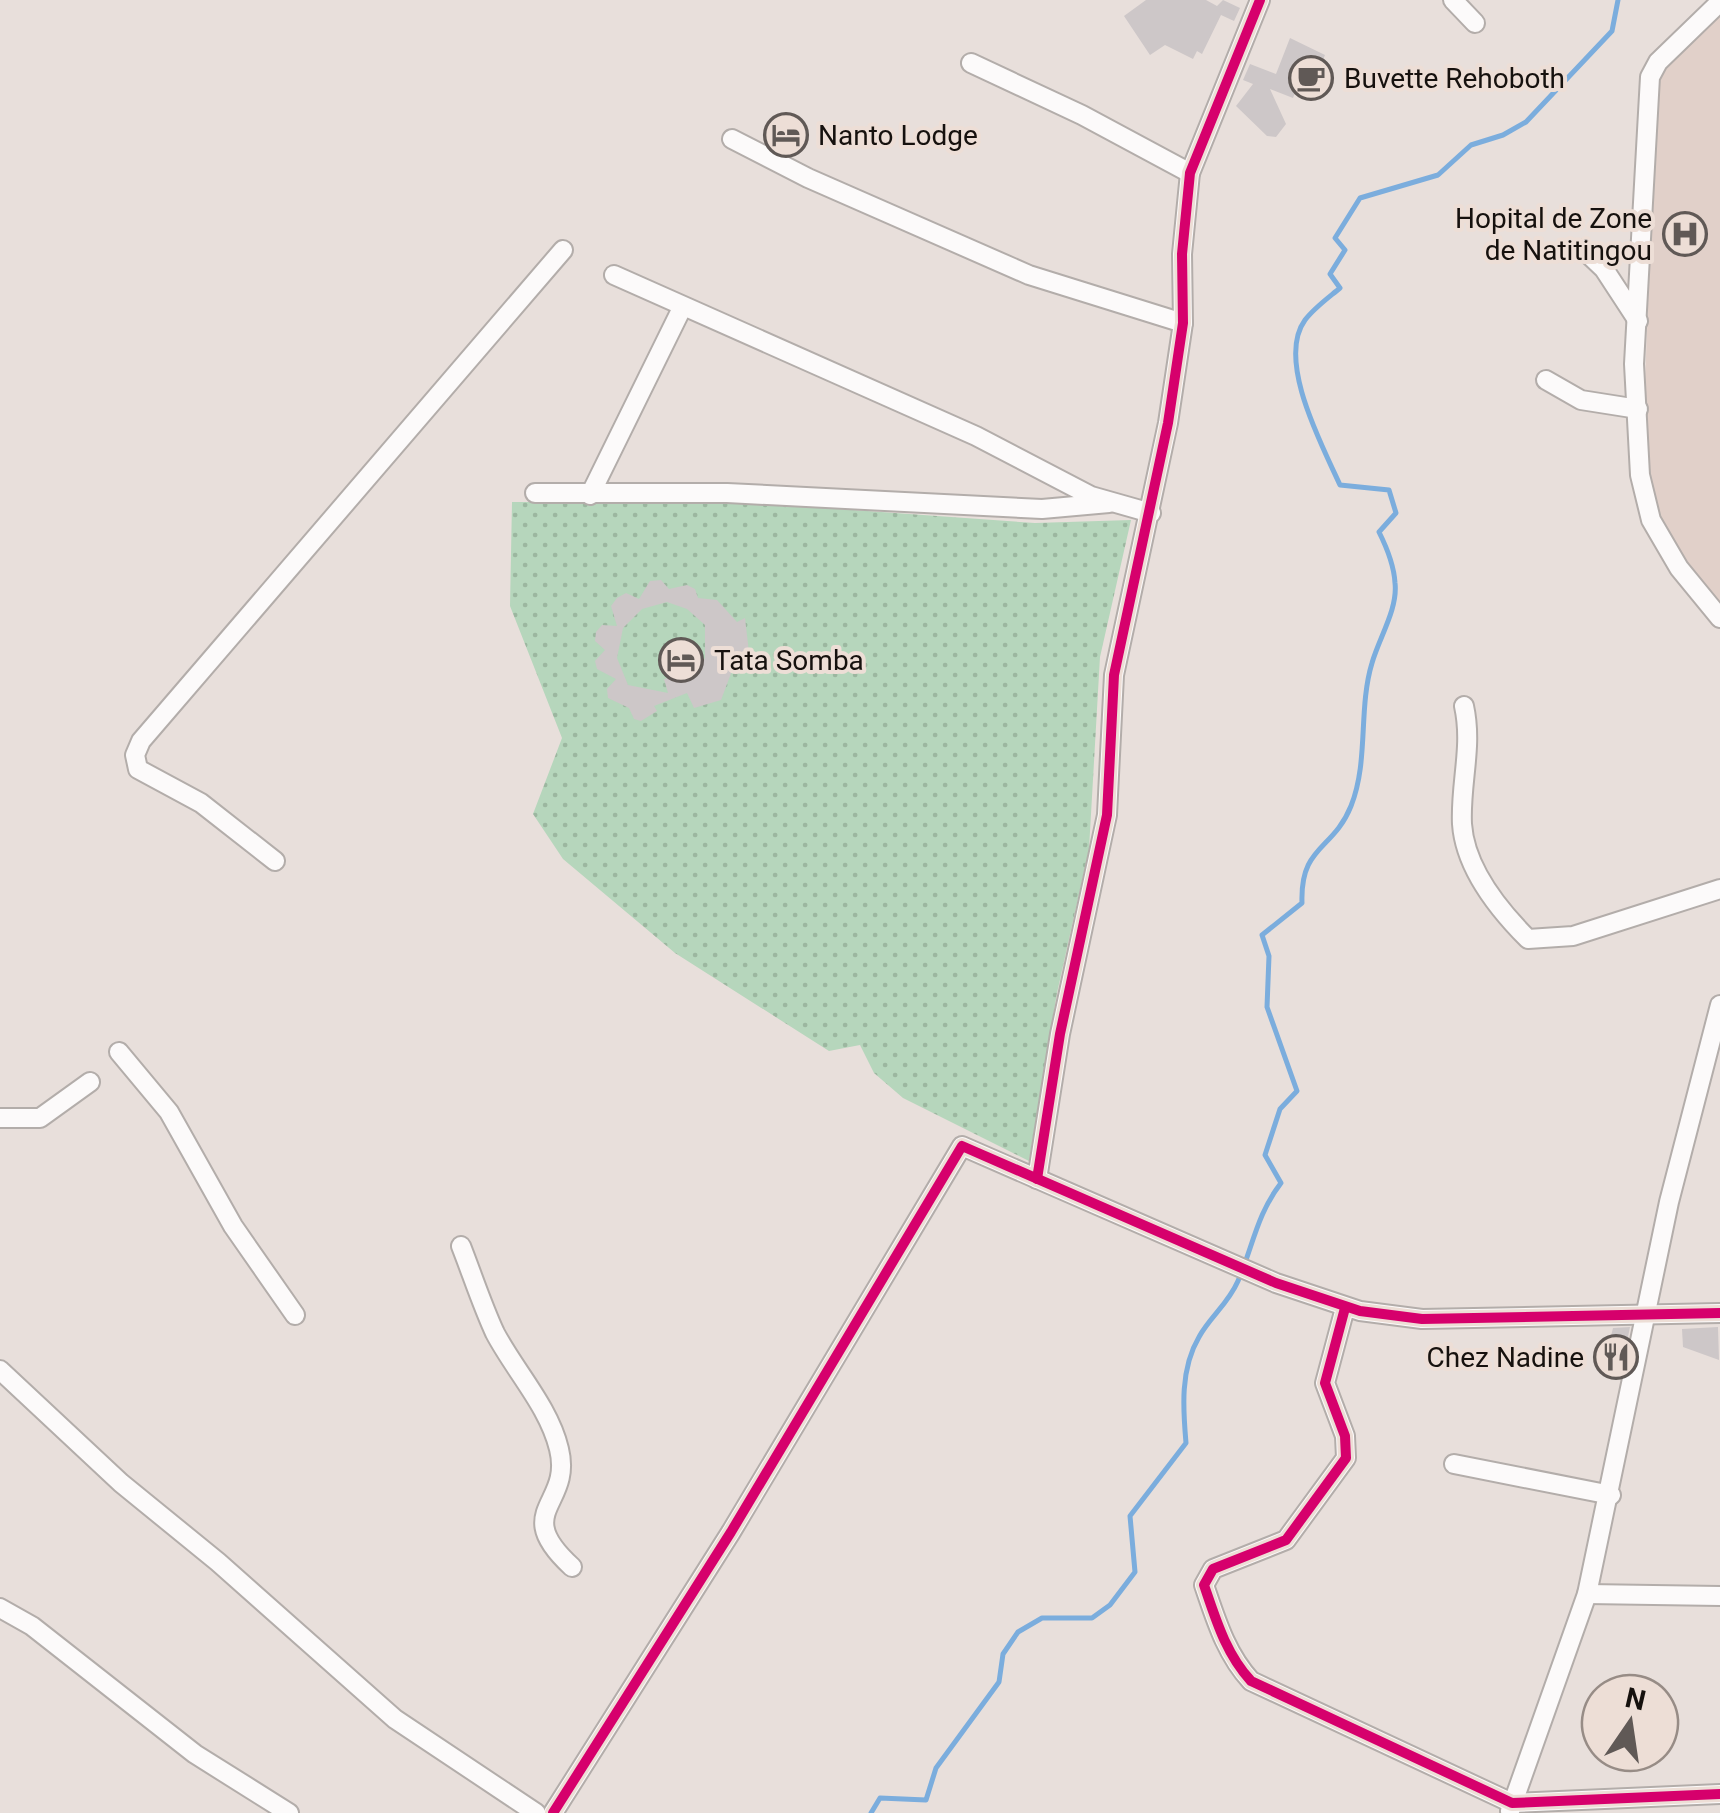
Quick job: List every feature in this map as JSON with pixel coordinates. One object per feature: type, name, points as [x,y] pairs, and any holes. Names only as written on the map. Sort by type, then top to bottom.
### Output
[{"type":"street","points":[[1037,1179],[1060,1034],[1106,816],[1114,676],[1151,513],[1183,323],[1182,254],[1190,173],[1260,0]]},
{"type":"street","points":[[1453,0],[1475,23]]},
{"type":"street","points":[[1720,2],[1658,62],[1650,77],[1634,364],[1640,476],[1651,520],[1678,568],[1720,618]]},
{"type":"street","points":[[971,63],[1082,115],[1190,173]]},
{"type":"street","points":[[732,139],[808,178],[1029,275],[1183,323]]},
{"type":"street","points":[[1582,249],[1604,268],[1638,321]]},
{"type":"street","points":[[275,862],[202,803],[138,769],[135,755],[141,740],[564,250]]},
{"type":"street","points":[[614,275],[976,436],[1111,503],[1151,513]]},
{"type":"street","points":[[590,495],[682,308]]},
{"type":"street","points":[[1546,380],[1581,400],[1638,409]]},
{"type":"street","points":[[535,493],[726,493],[1042,509],[1111,503]]},
{"type":"street","points":[[1464,706],[1470,750],[1462,826],[1482,884],[1528,939],[1574,936],[1720,889]]},
{"type":"street","points":[[1511,1808],[1588,1594],[1674,1184],[1720,1005]]},
{"type":"street","points":[[120,1052],[170,1112],[233,1226],[295,1315]]},
{"type":"street","points":[[0,1118],[40,1118],[90,1082]]},
{"type":"street","points":[[553,1813],[731,1532],[962,1146],[1276,1283],[1345,1308],[1422,1318],[1720,1313]]},
{"type":"street","points":[[460,1246],[494,1331],[553,1429],[562,1470],[544,1515],[544,1533],[549,1546],[572,1567]]},
{"type":"street","points":[[1345,1308],[1325,1383],[1345,1436],[1346,1458],[1286,1540],[1213,1569],[1204,1585],[1224,1642],[1251,1682],[1511,1808],[1720,1794]]},
{"type":"street","points":[[0,1370],[121,1483],[218,1562],[395,1720],[536,1813]]},
{"type":"street","points":[[1454,1464],[1611,1495]]},
{"type":"street","points":[[1588,1594],[1720,1596]]},
{"type":"street","points":[[0,1608],[32,1626],[195,1754],[289,1813]]},
{"type":"shaded area","name":"Hopital de Zone de Natitingou","points":[[1720,10],[1720,612],[1699,590],[1641,488],[1657,72]]},
{"type":"green space","points":[[512,502],[741,502],[1035,523],[1131,520],[1100,657],[1089,849],[1057,993],[1029,1161],[903,1098],[874,1073],[860,1045],[829,1051],[675,953],[563,859],[533,814],[562,738],[510,606]]},
{"type":"building","points":[[1146,0],[1206,0],[1217,6],[1223,0],[1240,8],[1234,21],[1221,15],[1202,54],[1197,51],[1193,59],[1165,45],[1150,55],[1124,16]]},
{"type":"building","points":[[1290,38],[1325,55],[1318,72],[1305,68],[1293,98],[1270,89],[1286,124],[1276,137],[1267,136],[1236,106],[1253,84],[1243,80],[1250,64],[1276,74]]},
{"type":"building","points":[[661,580],[669,589],[687,585],[695,589],[698,598],[717,600],[737,622],[745,618],[750,661],[736,660],[721,700],[694,708],[687,693],[654,706],[657,711],[641,721],[634,719],[629,708],[608,698],[607,689],[616,679],[597,669],[595,661],[605,650],[595,641],[602,625],[617,626],[611,606],[617,598],[626,593],[639,599],[650,581]],"holes":[[[667,602],[687,609],[705,625],[705,658],[692,673],[664,679],[668,693],[628,685],[617,658],[623,628],[642,609]]]},
{"type":"building","points":[[1630,1327],[1620,1376],[1602,1372],[1613,1328]]},
{"type":"building","points":[[1718,1327],[1719,1360],[1683,1347],[1682,1329]]},
{"type":"waterway","points":[[871,1813],[880,1798],[926,1800],[936,1768],[999,1682],[1003,1654],[1018,1632],[1042,1618],[1092,1618],[1110,1605],[1135,1572],[1130,1516],[1186,1443],[1184,1389],[1193,1349],[1234,1289],[1261,1218],[1281,1183],[1265,1155],[1280,1109],[1297,1091],[1267,1007],[1269,956],[1262,935],[1302,903],[1306,870],[1351,806],[1360,771],[1368,681],[1395,593],[1392,563],[1379,532],[1396,513],[1389,490],[1340,485],[1313,426],[1299,379],[1297,337],[1305,320],[1340,288],[1330,274],[1345,250],[1335,238],[1360,198],[1438,175],[1471,145],[1503,135],[1526,122],[1612,31],[1618,0]]},
{"type":"cycle path","points":[[1037,1179],[1060,1034],[1107,815],[1114,675],[1168,423],[1183,323],[1182,254],[1190,173],[1260,0]]},
{"type":"cycle path","points":[[553,1813],[731,1532],[962,1146],[1276,1283],[1360,1311],[1422,1319],[1720,1313]]},
{"type":"cycle path","points":[[1345,1308],[1325,1383],[1345,1436],[1346,1458],[1286,1540],[1213,1569],[1204,1585],[1223,1636],[1242,1671],[1251,1681],[1512,1803],[1720,1794]]},
{"type":"place","name":"Buvette Rehoboth","points":[[1311,78]]},
{"type":"place","name":"Nanto Lodge","points":[[786,135]]},
{"type":"place","name":"Hopital de Zone de Natitingou","points":[[1685,234]]},
{"type":"place","name":"Tata Somba","points":[[681,660]]},
{"type":"place","name":"Chez Nadine","points":[[1616,1357]]}]
